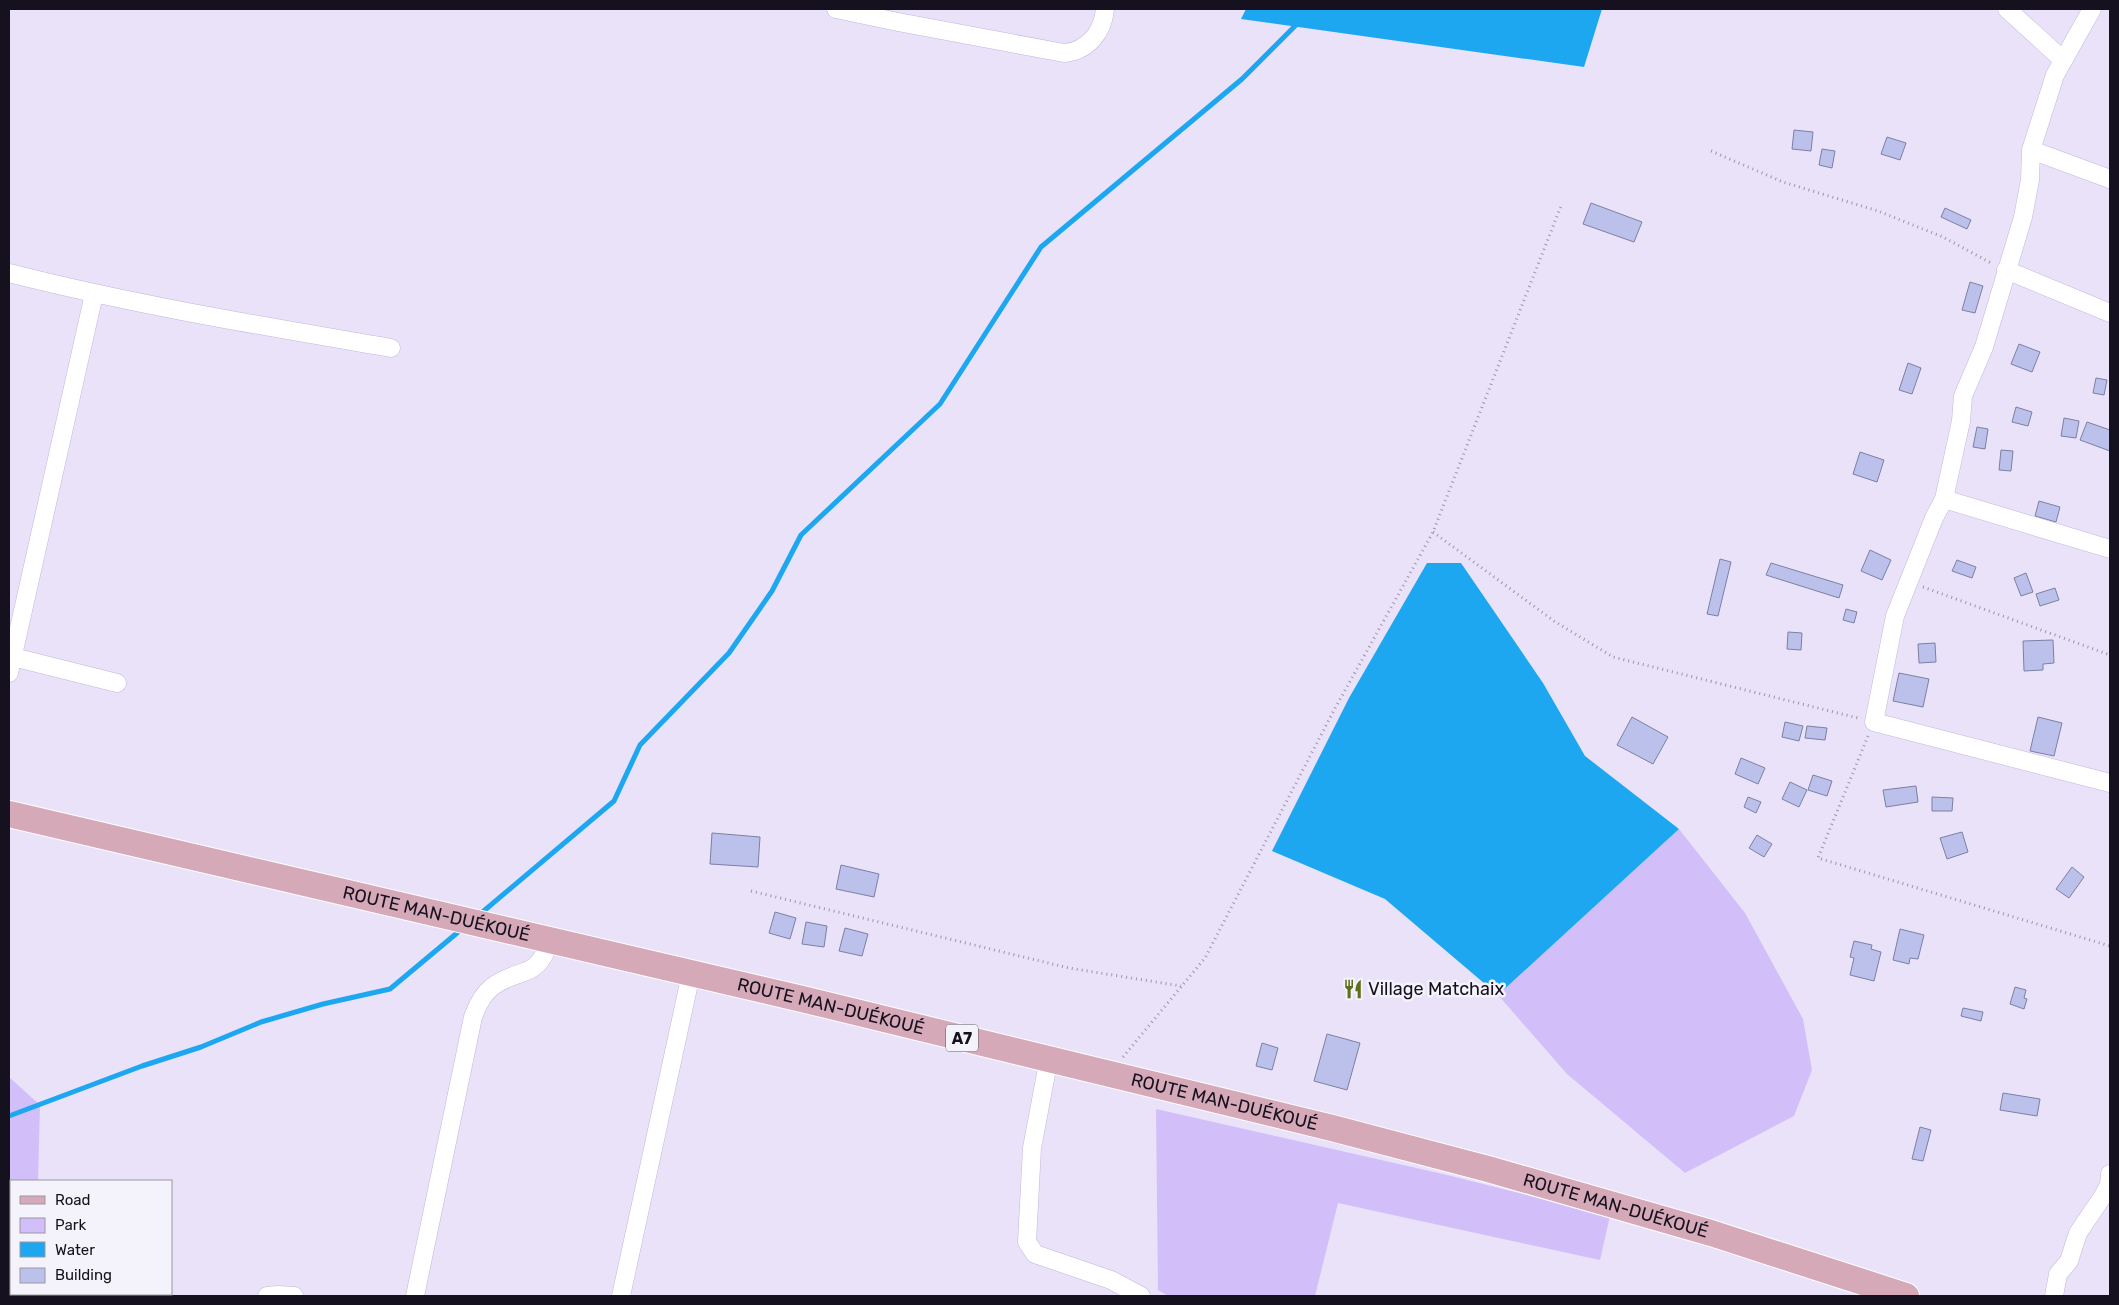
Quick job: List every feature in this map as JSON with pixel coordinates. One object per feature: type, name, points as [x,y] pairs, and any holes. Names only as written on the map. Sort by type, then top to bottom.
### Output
[{"type":"main road","name":"ROUTE MAN-DUÉKOUÉ","points":[[9,814],[1110,1072],[1488,1169],[1711,1233],[1906,1296]]},
{"type":"street","points":[[836,9],[1064,52],[1075,52],[1085,47],[1099,31],[1105,9]]},
{"type":"street","points":[[2007,9],[2063,60]]},
{"type":"street","points":[[2092,9],[2055,75],[2031,150],[2030,180],[2023,217],[1984,347],[1963,396],[1961,421],[1944,499],[1934,518],[1895,616],[1874,722],[2110,783]]},
{"type":"street","points":[[2031,150],[2110,179]]},
{"type":"street","points":[[2006,270],[2110,313]]},
{"type":"street","points":[[9,273],[94,294],[222,319],[391,348]]},
{"type":"street","points":[[94,294],[10,662],[117,683]]},
{"type":"street","points":[[1944,499],[2110,549]]},
{"type":"street","points":[[415,1296],[473,1017],[484,995],[492,987],[532,970],[546,954],[550,940]]},
{"type":"street","points":[[622,1296],[691,974]]},
{"type":"street","points":[[1049,1058],[1032,1148],[1026,1242],[1034,1254],[1111,1280],[1141,1296]]},
{"type":"street","points":[[2054,1296],[2058,1274],[2069,1260],[2078,1233],[2109,1185],[2110,1174]]},
{"type":"street","points":[[268,1296],[278,1294],[294,1296]]},
{"type":"path","points":[[1711,151],[1783,182],[1878,211],[1943,237],[2006,270]]},
{"type":"path","points":[[1110,1072],[1205,958],[1333,712],[1433,532],[1560,206]]},
{"type":"path","points":[[1433,532],[1554,621],[1613,657],[1874,722],[1818,858],[2110,946]]},
{"type":"path","points":[[1908,582],[2110,654]]},
{"type":"path","points":[[751,891],[1069,968],[1182,986]]},
{"type":"green space","points":[[1679,829],[1745,913],[1803,1019],[1812,1070],[1794,1116],[1685,1173],[1567,1074],[1498,995]]},
{"type":"green space","points":[[9,1077],[40,1105],[38,1180],[10,1180],[9,1224]]},
{"type":"green space","points":[[1156,1109],[1447,1175],[1610,1216],[1600,1260],[1338,1203],[1315,1296],[1168,1296],[1158,1290]]},
{"type":"water","points":[[1246,9],[1602,9],[1584,67],[1241,19]]},
{"type":"water","points":[[1427,563],[1461,563],[1543,683],[1585,756],[1679,829],[1498,995],[1385,899],[1272,851],[1349,698]]},
{"type":"building","points":[[1794,130],[1813,132],[1811,151],[1792,149]]},
{"type":"building","points":[[1887,137],[1906,143],[1900,160],[1881,154]]},
{"type":"building","points":[[1822,149],[1835,151],[1832,168],[1819,165]]},
{"type":"building","points":[[1591,203],[1642,222],[1634,242],[1583,224]]},
{"type":"building","points":[[1945,208],[1971,220],[1967,229],[1941,217]]},
{"type":"building","points":[[1970,282],[1983,286],[1975,313],[1962,310]]},
{"type":"building","points":[[2019,344],[2040,352],[2032,372],[2011,364]]},
{"type":"building","points":[[1908,363],[1921,368],[1912,394],[1899,390]]},
{"type":"building","points":[[2096,378],[2107,380],[2104,395],[2093,393]]},
{"type":"building","points":[[2016,407],[2032,412],[2028,426],[2012,422]]},
{"type":"building","points":[[2064,418],[2079,421],[2076,438],[2061,436]]},
{"type":"building","points":[[2087,422],[2110,430],[2110,451],[2080,440]]},
{"type":"building","points":[[1977,427],[1988,429],[1985,449],[1973,447]]},
{"type":"building","points":[[2001,450],[2013,451],[2011,471],[1999,470]]},
{"type":"building","points":[[1860,452],[1884,460],[1877,482],[1853,474]]},
{"type":"building","points":[[2039,501],[2060,507],[2056,522],[2035,516]]},
{"type":"building","points":[[1870,550],[1891,560],[1882,580],[1861,571]]},
{"type":"building","points":[[1720,559],[1731,562],[1718,616],[1707,614]]},
{"type":"building","points":[[1957,560],[1976,567],[1972,578],[1952,571]]},
{"type":"building","points":[[1771,563],[1843,585],[1839,598],[1766,575]]},
{"type":"building","points":[[2026,573],[2033,592],[2021,596],[2014,578]]},
{"type":"building","points":[[2055,588],[2059,600],[2040,606],[2036,594]]},
{"type":"building","points":[[1846,609],[1857,612],[1854,623],[1843,620]]},
{"type":"building","points":[[1788,632],[1802,633],[1801,650],[1787,649]]},
{"type":"building","points":[[2053,640],[2054,663],[2043,664],[2043,670],[2024,671],[2023,641]]},
{"type":"building","points":[[1935,643],[1936,662],[1919,663],[1918,644]]},
{"type":"building","points":[[1899,673],[1929,679],[1923,707],[1893,701]]},
{"type":"building","points":[[1632,717],[1668,737],[1653,764],[1617,745]]},
{"type":"building","points":[[2038,717],[2062,723],[2054,756],[2030,751]]},
{"type":"building","points":[[1785,722],[1803,726],[1799,741],[1782,737]]},
{"type":"building","points":[[1807,726],[1827,728],[1825,740],[1805,738]]},
{"type":"building","points":[[1741,758],[1765,768],[1758,784],[1735,774]]},
{"type":"building","points":[[1813,775],[1832,781],[1827,796],[1808,790]]},
{"type":"building","points":[[1790,782],[1807,790],[1799,807],[1782,799]]},
{"type":"building","points":[[1916,786],[1918,802],[1886,807],[1883,790]]},
{"type":"building","points":[[1748,797],[1761,802],[1756,813],[1744,807]]},
{"type":"building","points":[[1932,797],[1953,798],[1952,811],[1932,811]]},
{"type":"building","points":[[1962,832],[1968,852],[1947,859],[1940,838]]},
{"type":"building","points":[[712,833],[760,837],[758,867],[710,864]]},
{"type":"building","points":[[1757,835],[1772,844],[1764,857],[1749,848]]},
{"type":"building","points":[[841,865],[879,874],[874,897],[836,889]]},
{"type":"building","points":[[2072,867],[2084,877],[2069,898],[2056,889]]},
{"type":"building","points":[[775,912],[796,918],[790,939],[769,933]]},
{"type":"building","points":[[806,922],[827,926],[824,947],[802,944]]},
{"type":"building","points":[[845,928],[868,934],[862,956],[839,951]]},
{"type":"building","points":[[1900,929],[1924,935],[1918,959],[1910,958],[1909,964],[1893,960]]},
{"type":"building","points":[[1854,941],[1872,945],[1871,949],[1881,952],[1874,981],[1850,975],[1854,958],[1850,957]]},
{"type":"building","points":[[2015,987],[2026,990],[2024,998],[2027,999],[2024,1009],[2010,1004]]},
{"type":"building","points":[[1963,1008],[1983,1012],[1981,1021],[1961,1016]]},
{"type":"building","points":[[1327,1034],[1360,1043],[1347,1090],[1314,1081]]},
{"type":"building","points":[[1262,1043],[1278,1048],[1272,1070],[1256,1066]]},
{"type":"building","points":[[2003,1093],[2040,1099],[2037,1116],[2000,1110]]},
{"type":"building","points":[[1920,1127],[1931,1130],[1923,1161],[1912,1159]]},
{"type":"waterway","points":[[479,915],[614,801],[640,745],[729,653],[772,591],[801,535],[940,404],[1041,247],[1242,79],[1298,23]]},
{"type":"waterway","points":[[9,1116],[142,1066],[201,1047],[261,1022],[323,1004],[390,989],[463,928]]},
{"type":"place","name":"Village Matchaix","points":[[1353,989]]}]
